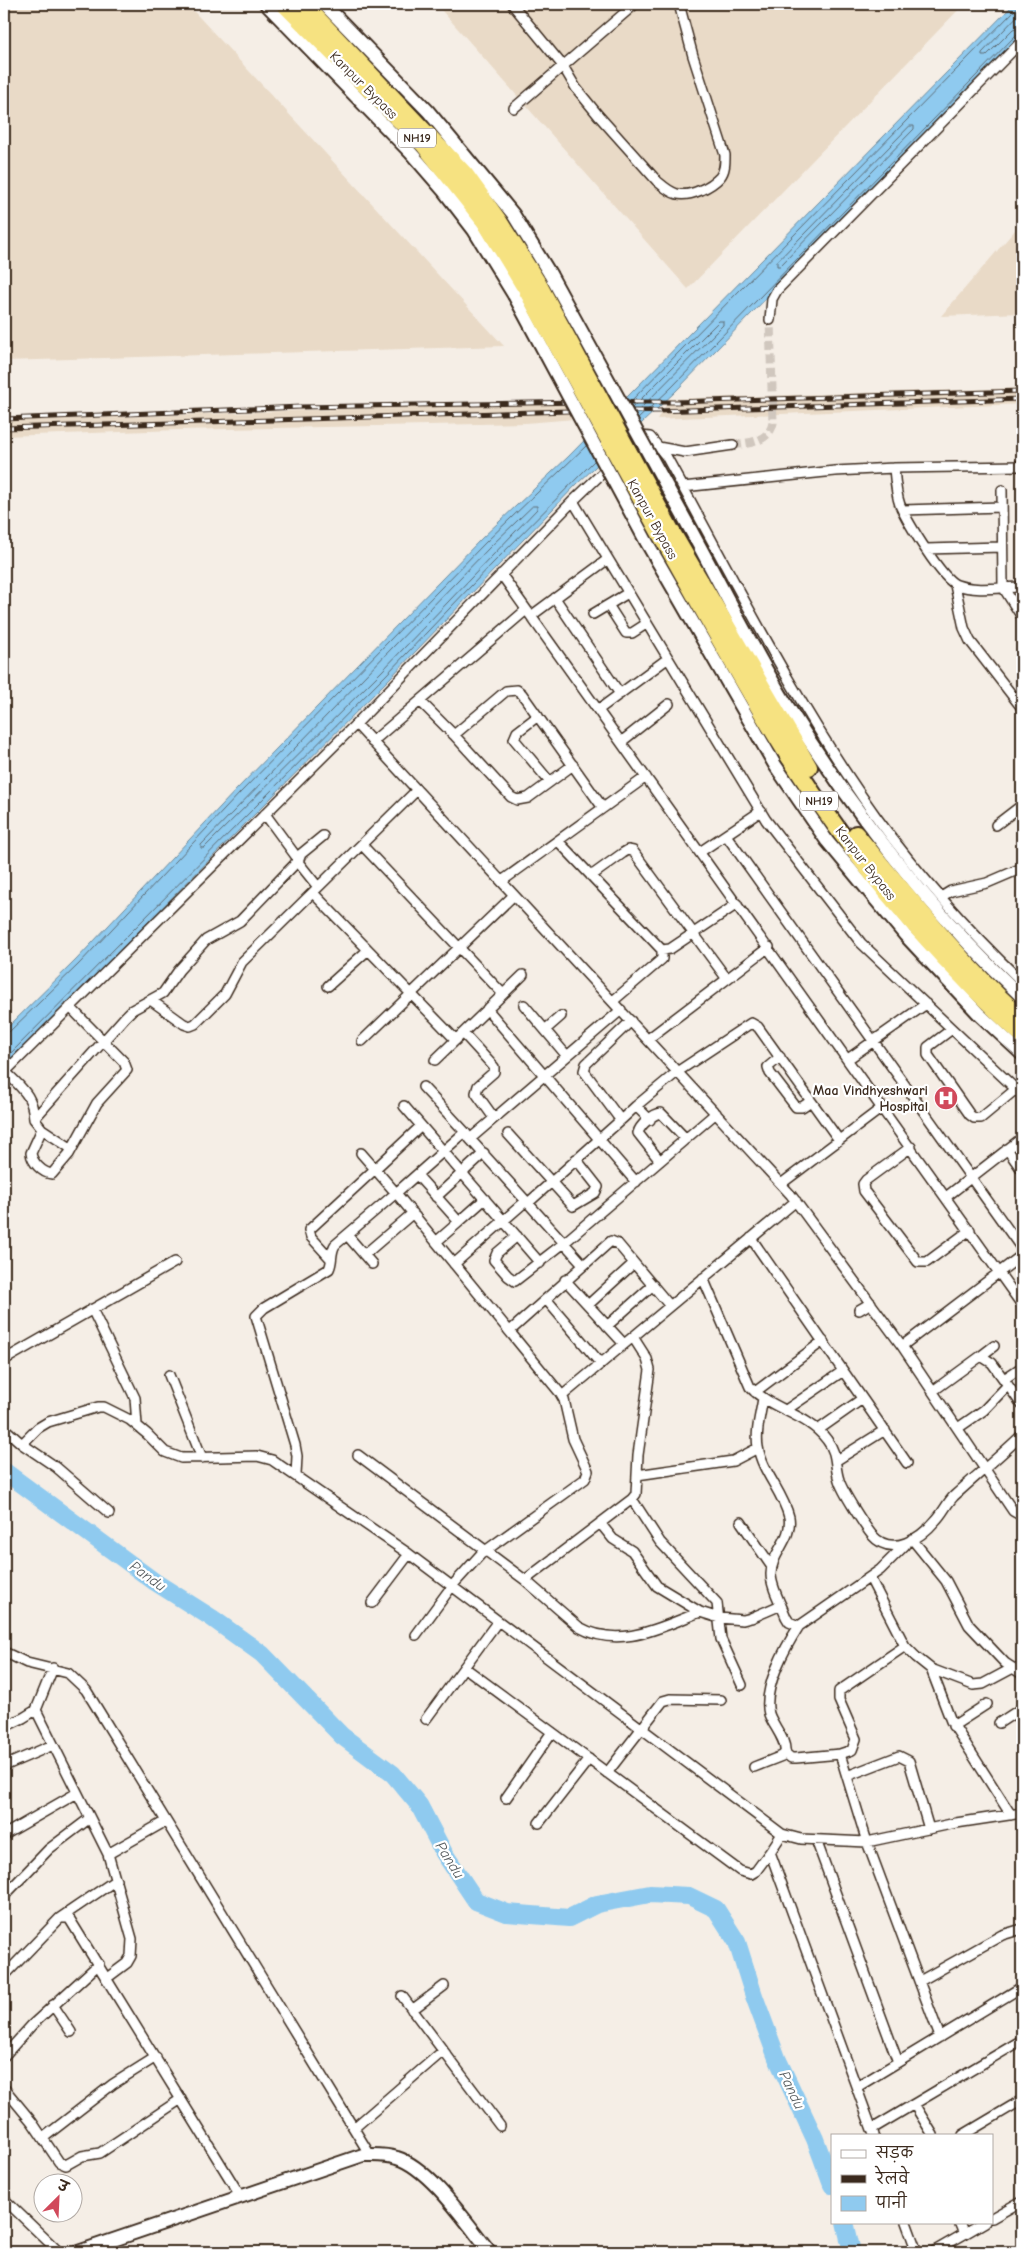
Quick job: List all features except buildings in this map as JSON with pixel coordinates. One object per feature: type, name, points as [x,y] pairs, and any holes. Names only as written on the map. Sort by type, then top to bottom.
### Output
[{"type":"highway","name":"Kanpur Bypass","points":[[284,4],[435,159],[532,286],[800,753],[852,830],[926,917],[998,997],[1022,1018]]},
{"type":"highway","name":"Kanpur Bypass","points":[[304,4],[465,174],[499,221],[665,542],[787,754],[839,831],[915,926],[986,1002],[1022,1036]]},
{"type":"main road","points":[[266,4],[410,153],[444,191],[474,230],[532,286],[836,781],[911,879],[1002,979],[1022,997]]},
{"type":"main road","points":[[324,4],[428,111],[514,214],[532,286],[646,541],[775,765],[827,841],[905,935],[969,1003],[1022,1054]]},
{"type":"main road","points":[[78,2252],[363,2155],[383,2155],[398,2158],[426,2175],[490,2252]]},
{"type":"street","points":[[512,4],[563,66],[587,102],[657,181],[668,190],[678,194],[694,193],[720,177],[725,168],[725,155],[693,56],[679,4]]},
{"type":"street","points":[[514,108],[635,4]]},
{"type":"street","points":[[770,320],[772,299],[777,290],[1022,41]]},
{"type":"street","points":[[72,1148],[42,1129],[34,1119],[34,1108],[29,1097],[5,1072],[356,724],[573,501],[641,436],[650,437],[666,456],[804,707],[878,818],[969,930],[1022,982]]},
{"type":"street","points":[[658,447],[685,452],[733,445]]},
{"type":"street","points":[[683,487],[777,476],[894,468],[1022,466]]},
{"type":"street","points":[[894,468],[896,487],[902,510],[944,576],[955,585],[969,588],[1022,587]]},
{"type":"street","points":[[1002,490],[1003,587],[1022,617]]},
{"type":"street","points":[[573,501],[667,659],[761,811],[861,943],[1019,1092],[981,1118],[974,1118],[970,1115],[928,1055],[928,1047],[952,1029]]},
{"type":"street","points":[[902,510],[1002,508]]},
{"type":"street","points":[[926,549],[1002,547]]},
{"type":"street","points":[[372,742],[529,613],[555,598],[608,559]]},
{"type":"street","points":[[501,574],[1022,1304]]},
{"type":"street","points":[[955,585],[964,628],[970,641],[977,653],[1022,708]]},
{"type":"street","points":[[593,614],[628,592]]},
{"type":"street","points":[[555,598],[620,694]]},
{"type":"street","points":[[608,605],[626,633],[632,633],[646,624]]},
{"type":"street","points":[[598,710],[667,659]]},
{"type":"street","points":[[454,735],[506,691],[517,690],[522,694],[603,808]]},
{"type":"street","points":[[420,701],[511,797],[517,800],[528,798],[573,765]]},
{"type":"street","points":[[621,742],[669,704]]},
{"type":"street","points":[[538,716],[517,732],[514,739],[550,782]]},
{"type":"street","points":[[356,724],[796,1201],[902,1346],[1013,1511],[1022,1516]]},
{"type":"street","points":[[502,882],[646,777]]},
{"type":"street","points":[[152,1001],[184,1024],[190,1026],[195,1024],[225,994],[242,962],[417,790]]},
{"type":"street","points":[[996,825],[1022,805]]},
{"type":"street","points":[[700,852],[761,811]]},
{"type":"street","points":[[34,1119],[102,1040],[132,1010],[152,1001],[163,993],[179,970],[206,940],[240,921],[294,865],[298,859],[265,814]]},
{"type":"street","points":[[726,835],[1022,1249],[1000,1273],[902,1346]]},
{"type":"street","points":[[323,836],[301,854],[298,862],[316,890],[368,950],[456,1040]]},
{"type":"street","points":[[558,841],[662,950],[662,959],[613,1001]]},
{"type":"street","points":[[362,845],[503,994]]},
{"type":"street","points":[[591,876],[628,850],[633,851],[727,979]]},
{"type":"street","points":[[941,897],[951,891],[986,883],[1022,868]]},
{"type":"street","points":[[362,1041],[514,894]]},
{"type":"street","points":[[662,950],[670,948],[737,904]]},
{"type":"street","points":[[648,1039],[769,947]]},
{"type":"street","points":[[328,986],[368,950]]},
{"type":"street","points":[[435,1060],[523,975]]},
{"type":"street","points":[[848,1059],[926,1004]]},
{"type":"street","points":[[524,1005],[567,1056]]},
{"type":"street","points":[[42,1129],[31,1153],[33,1161],[44,1172],[52,1174],[56,1172],[72,1148],[97,1103],[127,1070],[124,1062],[70,1007]]},
{"type":"street","points":[[488,1009],[636,1182]]},
{"type":"street","points":[[296,1475],[297,1456],[256,1316],[258,1312],[329,1269],[335,1245],[443,1152],[494,1118],[621,1010]]},
{"type":"street","points":[[545,1030],[561,1016]]},
{"type":"street","points":[[622,1119],[618,1118],[598,1091],[584,1071],[584,1067],[632,1022]]},
{"type":"street","points":[[454,1264],[551,1182],[598,1138],[677,1072],[752,1023],[758,1027],[839,1140]]},
{"type":"street","points":[[463,1033],[494,1068],[494,1072],[478,1086],[476,1093],[494,1118]]},
{"type":"street","points":[[780,1057],[768,1067],[770,1073],[796,1107],[802,1107],[811,1100]]},
{"type":"street","points":[[423,1087],[583,1264]]},
{"type":"street","points":[[404,1106],[540,1262]]},
{"type":"street","points":[[636,1106],[650,1120]]},
{"type":"street","points":[[781,1184],[883,1107]]},
{"type":"street","points":[[660,1161],[638,1133],[638,1130],[657,1113],[661,1113],[686,1139]]},
{"type":"street","points":[[517,1236],[497,1253],[494,1260],[515,1281],[564,1243],[716,1113]]},
{"type":"street","points":[[331,1259],[311,1237],[309,1230],[421,1126]]},
{"type":"street","points":[[508,1134],[574,1206],[595,1193],[598,1184],[576,1159]]},
{"type":"street","points":[[946,1197],[1022,1138]]},
{"type":"street","points":[[911,1147],[866,1180],[863,1184],[864,1190],[918,1262],[927,1262],[970,1230]]},
{"type":"street","points":[[1007,1150],[1022,1170]]},
{"type":"street","points":[[361,1153],[413,1213],[562,1396],[573,1439],[588,1470],[588,1475],[486,1550],[452,1586],[416,1635]]},
{"type":"street","points":[[436,1197],[484,1154]]},
{"type":"street","points":[[417,1175],[459,1222]]},
{"type":"street","points":[[436,1242],[485,1199]]},
{"type":"street","points":[[562,1396],[796,1201]]},
{"type":"street","points":[[364,1255],[413,1213]]},
{"type":"street","points":[[347,1235],[372,1264]]},
{"type":"street","points":[[751,1238],[907,1463]]},
{"type":"street","points":[[510,1331],[583,1264],[612,1241],[618,1244],[670,1306]]},
{"type":"street","points":[[4,1360],[175,1262]]},
{"type":"street","points":[[588,1305],[634,1263]]},
{"type":"street","points":[[703,1278],[750,1387],[763,1398],[818,1430],[828,1441],[837,1460],[841,1485],[872,1534],[878,1540],[891,1546],[909,1542]]},
{"type":"street","points":[[565,1280],[624,1344]]},
{"type":"street","points":[[607,1326],[653,1285]]},
{"type":"street","points":[[546,1298],[600,1364]]},
{"type":"street","points":[[859,1310],[871,1303]]},
{"type":"street","points":[[92,1309],[136,1398],[137,1425]]},
{"type":"street","points":[[525,1580],[632,1499],[636,1494],[638,1454],[650,1370],[647,1359],[633,1337]]},
{"type":"street","points":[[755,1392],[822,1341]]},
{"type":"street","points":[[933,1391],[994,1346]]},
{"type":"street","points":[[981,1356],[992,1363],[1022,1405]]},
{"type":"street","points":[[958,1428],[984,1410],[1006,1382],[1022,1367]]},
{"type":"street","points":[[786,1410],[843,1371]]},
{"type":"street","points":[[169,1375],[202,1458]]},
{"type":"street","points":[[763,1398],[758,1448],[789,1517],[790,1527],[772,1567],[771,1576],[789,1622],[799,1626]]},
{"type":"street","points":[[818,1430],[862,1399]]},
{"type":"street","points":[[22,1444],[43,1424],[98,1407],[111,1410],[137,1425],[165,1452],[181,1458],[264,1457],[282,1465],[409,1554],[782,1834],[801,1840],[867,1842],[1022,1813]]},
{"type":"street","points":[[4,1428],[22,1444],[56,1467],[109,1513]]},
{"type":"street","points":[[837,1460],[884,1430]]},
{"type":"street","points":[[785,1754],[785,1747],[770,1715],[768,1700],[778,1663],[799,1626],[870,1578],[887,1564],[909,1542],[931,1526],[953,1497],[986,1470],[1022,1435]]},
{"type":"street","points":[[637,1474],[733,1461],[758,1448]]},
{"type":"street","points":[[358,1455],[525,1580],[579,1627],[588,1632],[612,1638],[643,1633],[700,1612]]},
{"type":"street","points":[[632,1499],[667,1550],[717,1603],[723,1646],[742,1685]]},
{"type":"street","points":[[740,1522],[772,1567]]},
{"type":"street","points":[[600,1523],[613,1539],[632,1552],[657,1586],[700,1612],[719,1618],[751,1618],[781,1605]]},
{"type":"street","points":[[909,1542],[946,1581],[969,1625],[996,1654],[1022,1674]]},
{"type":"street","points":[[372,1602],[409,1554]]},
{"type":"street","points":[[870,1578],[905,1646],[931,1669],[973,1685],[984,1684],[1013,1668]]},
{"type":"street","points":[[426,1719],[498,1621]]},
{"type":"street","points":[[785,1754],[791,1758],[796,1758],[840,1754],[852,1750],[856,1739],[839,1700],[839,1691],[905,1646]]},
{"type":"street","points":[[4,1652],[28,1663],[68,1673],[86,1690],[370,2155]]},
{"type":"street","points":[[464,1666],[745,1873],[751,1874],[756,1870],[782,1834]]},
{"type":"street","points":[[4,1727],[36,1710],[54,1668]]},
{"type":"street","points":[[931,1669],[953,1726],[1011,1815]]},
{"type":"street","points":[[607,1773],[663,1701],[721,1700]]},
{"type":"street","points":[[953,1726],[987,1704]]},
{"type":"street","points":[[999,1723],[1022,1708]]},
{"type":"street","points":[[36,1710],[108,1854],[132,1939],[132,1949],[126,1963],[107,1978]]},
{"type":"street","points":[[506,1798],[552,1732]]},
{"type":"street","points":[[4,1766],[53,1745]]},
{"type":"street","points":[[754,1767],[785,1754]]},
{"type":"street","points":[[840,1754],[867,1842],[940,2037]]},
{"type":"street","points":[[847,1776],[899,1756],[909,1761],[929,1829]]},
{"type":"street","points":[[539,1823],[589,1759]]},
{"type":"street","points":[[4,1834],[77,1793]]},
{"type":"street","points":[[4,1896],[49,1849],[90,1818]]},
{"type":"street","points":[[108,1854],[166,1821]]},
{"type":"street","points":[[816,1840],[898,2062]]},
{"type":"street","points":[[770,1852],[873,2132],[914,2104],[1022,2040]]},
{"type":"street","points":[[4,1976],[60,1918],[116,1880]]},
{"type":"street","points":[[60,1918],[65,1917],[73,1922],[241,2197]]},
{"type":"street","points":[[920,1982],[1002,1934],[1022,1929]]},
{"type":"street","points":[[4,2056],[32,2025],[99,1964]]},
{"type":"street","points":[[412,2010],[444,1986]]},
{"type":"street","points":[[857,2087],[1022,1987]]},
{"type":"street","points":[[402,1996],[500,2126]]},
{"type":"street","points":[[53,2005],[71,2032]]},
{"type":"street","points":[[354,2128],[443,2051]]},
{"type":"street","points":[[43,2138],[113,2084],[156,2057]]},
{"type":"street","points":[[4,2088],[43,2138],[58,2162],[66,2165],[82,2156],[100,2153],[181,2098]]},
{"type":"street","points":[[965,2134],[1021,2103]]},
{"type":"street","points":[[914,2104],[932,2134]]},
{"type":"street","points":[[4,2198],[59,2252]]},
{"type":"street","points":[[994,2217],[1022,2201]]},
{"type":"street","points":[[907,2224],[918,2252]]},
{"type":"street","points":[[960,2224],[964,2234]]},
{"type":"street","points":[[933,2252],[982,2224]]},
{"type":"shaded area","points":[[4,4],[187,4],[504,346],[4,361]]},
{"type":"shaded area","points":[[436,4],[964,4],[688,289]]},
{"type":"shaded area","points":[[1022,222],[1022,313],[941,316]]},
{"type":"shaded area","points":[[1022,388],[1022,404],[657,419],[670,399]]},
{"type":"shaded area","points":[[598,400],[599,417],[526,423],[178,430],[4,436],[4,421]]},
{"type":"water","points":[[1014,4],[1022,4],[1022,36],[675,392],[577,484],[390,678],[4,1067],[4,1031],[76,960],[237,789],[482,538],[568,457]]},
{"type":"waterway","name":"Pandu","points":[[4,1471],[155,1582],[212,1618],[262,1654],[342,1736],[393,1774],[419,1805],[444,1853],[476,1901],[507,1913],[569,1918],[597,1904],[650,1894],[689,1896],[716,1909],[737,1942],[754,1996],[777,2058],[815,2139],[831,2182]]},
{"type":"waterway","name":"Pandu","points":[[845,2224],[852,2252]]},
{"type":"tunnel","points":[[733,445],[763,438],[771,429],[773,423],[770,320]]},
{"type":"railway","points":[[4,419],[301,407],[675,402],[1022,391]]},
{"type":"railway","points":[[4,428],[569,411],[658,411],[1022,399]]},
{"type":"place","name":"Maa Vindhyeshwari Hospital","points":[[946,1098]]}]
